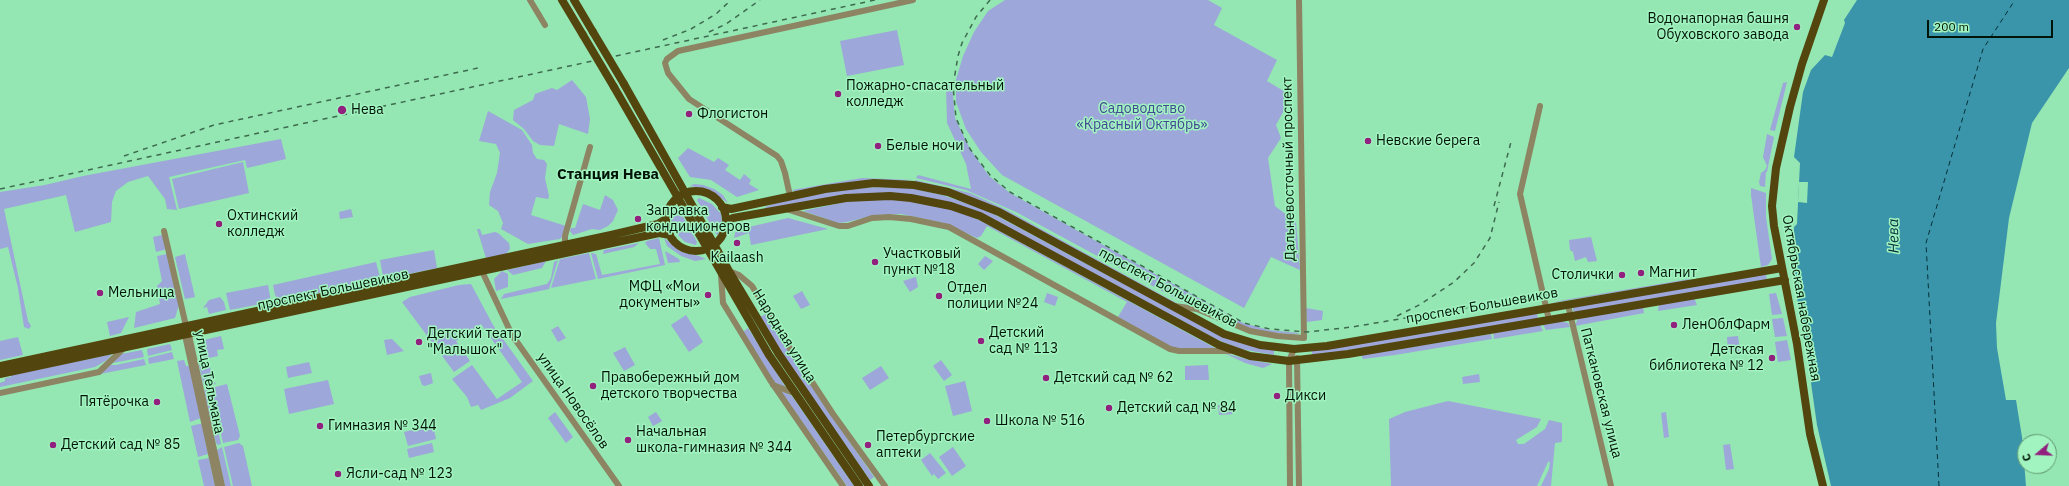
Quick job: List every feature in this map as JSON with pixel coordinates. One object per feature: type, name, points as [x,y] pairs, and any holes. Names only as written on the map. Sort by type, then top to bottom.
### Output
[{"type":"main road","name":"Народная улица","points":[[562,0],[678,197],[721,275],[794,393],[859,486]]},
{"type":"main road","name":"Народная улица","points":[[574,0],[687,193],[778,353],[869,486]]},
{"type":"main road","name":"Октябрьская набережная","points":[[1780,269],[1768,216],[1770,175],[1792,81],[1820,0]]},
{"type":"main road","name":"Октябрьская набережная","points":[[1818,486],[1806,435],[1773,216],[1776,168],[1795,88],[1824,0]]},
{"type":"main road","name":"проспект Большевиков","points":[[722,207],[731,209],[850,184],[874,183],[914,185],[948,192],[999,212],[1224,334],[1247,342],[1294,349],[1327,346],[1780,269]]},
{"type":"main road","points":[[701,192],[707,194],[722,207],[726,222],[723,234],[715,244],[707,249],[698,251],[688,250],[676,243],[670,235],[666,219],[669,208],[678,197],[687,193],[701,192]]},
{"type":"main road","name":"проспект Большевиков","points":[[726,222],[733,218],[846,198],[890,196],[926,200],[958,208],[980,216],[1191,330],[1236,352],[1250,356],[1289,361],[1298,361],[1782,281]]},
{"type":"main road","name":"проспект Большевиков","points":[[480,267],[565,245],[658,224],[666,219]]},
{"type":"main road","name":"проспект Большевиков","points":[[0,366],[84,352],[187,332],[480,267],[660,233],[670,235]]},
{"type":"main road","name":"Октябрьская набережная","points":[[1782,281],[1797,344],[1810,434],[1823,486]]},
{"type":"main road","name":"проспект Большевиков","points":[[0,374],[84,352],[124,348],[187,332]]},
{"type":"street","points":[[530,0],[545,25]]},
{"type":"street","points":[[790,196],[785,173],[781,161],[777,156],[689,100],[673,80],[666,68],[666,59],[672,54],[752,34],[913,0]]},
{"type":"street","name":"Дальневосточный проспект","points":[[1206,312],[1250,331],[1277,336],[1304,338],[1299,0]]},
{"type":"street","points":[[1540,106],[1520,194],[1549,320]]},
{"type":"street","points":[[565,245],[565,236],[590,146]]},
{"type":"street","points":[[785,208],[839,226],[848,226],[872,218],[889,217],[911,219],[948,227],[1170,349],[1179,352],[1226,350],[1236,352]]},
{"type":"street","points":[[164,231],[187,332]]},
{"type":"street","name":"улица Новосёлов","points":[[480,267],[516,341],[619,486]]},
{"type":"street","points":[[730,271],[739,275],[752,286],[833,414],[885,486]]},
{"type":"street","points":[[721,275],[721,293],[723,303],[773,385],[843,486]]},
{"type":"street","points":[[1169,305],[1197,309],[1206,312]]},
{"type":"street","name":"Паткановская улица","points":[[1568,305],[1611,486]]},
{"type":"street","points":[[1198,321],[1199,314],[1206,312]]},
{"type":"street","name":"улица Тельмана","points":[[187,332],[218,486]]},
{"type":"street","name":"улица Тельмана","points":[[187,332],[222,486]]},
{"type":"street","points":[[0,393],[99,372],[105,368],[124,348]]},
{"type":"street","points":[[1294,349],[1298,361],[1299,486]]},
{"type":"street","points":[[1290,486],[1289,361],[1294,349]]},
{"type":"street","points":[[773,385],[794,393]]},
{"type":"green space","name":"Садоводство «Красный Октябрь»","points":[[1005,0],[1208,0],[1222,8],[1214,25],[1277,60],[1267,81],[1292,96],[1276,125],[1281,138],[1268,158],[1275,206],[1296,222],[1300,270],[1271,257],[1244,308],[1002,175],[981,152],[966,129],[956,102],[956,80],[963,56],[974,32],[988,11]]},
{"type":"green space","points":[[897,30],[904,65],[847,76],[840,41]]},
{"type":"green space","points":[[572,80],[586,97],[590,119],[588,134],[559,124],[554,146],[540,145],[533,141],[524,129],[513,120],[514,110],[533,100],[535,94],[552,88],[557,90]]},
{"type":"green space","points":[[1787,82],[1775,131],[1770,130],[1783,83]]},
{"type":"green space","points":[[952,85],[955,118],[970,149],[989,176],[1010,193],[1243,323],[1269,330],[1299,333],[1266,333],[1238,325],[1186,304],[1016,212],[966,190],[916,178],[918,175],[971,189],[966,164],[947,123],[946,86]]},
{"type":"green space","points":[[488,111],[522,130],[532,145],[533,153],[537,159],[544,160],[547,164],[545,178],[549,196],[548,199],[536,197],[531,215],[566,226],[565,234],[560,239],[528,244],[501,229],[503,223],[498,211],[489,205],[490,192],[497,173],[500,153],[496,144],[479,141]]},
{"type":"green space","points":[[1767,134],[1774,137],[1766,172],[1765,187],[1760,186],[1759,182],[1761,173],[1767,166],[1763,157]]},
{"type":"green space","points":[[281,139],[286,159],[247,168],[245,160],[169,177],[177,210],[167,209],[165,199],[148,176],[128,182],[116,191],[112,202],[111,222],[75,232],[66,195],[4,209],[28,321],[31,326],[29,329],[24,327],[18,288],[8,247],[0,249],[0,192],[45,185],[83,176]]},
{"type":"green space","points":[[688,148],[714,162],[718,158],[729,165],[725,170],[740,180],[744,174],[751,180],[749,184],[759,190],[737,197],[711,180],[690,177],[678,158]]},
{"type":"green space","points":[[243,162],[249,193],[179,209],[172,179]]},
{"type":"green space","points":[[862,178],[912,180],[796,192],[792,190]]},
{"type":"green space","points":[[915,180],[970,193],[1003,208],[1180,305],[1173,304],[1021,221],[916,182]]},
{"type":"green space","points":[[694,184],[703,185],[714,189],[723,195],[728,203],[708,189],[690,186]]},
{"type":"green space","points":[[878,187],[910,188],[942,195],[986,210],[1204,327],[1274,350],[1274,355],[1241,349],[1218,340],[997,222],[911,195],[766,209],[765,207],[782,201],[844,189]]},
{"type":"green space","points":[[1751,188],[1766,193],[1766,217],[1772,259],[1768,265],[1761,267],[1751,195]]},
{"type":"green space","points":[[605,195],[613,200],[618,210],[613,221],[608,226],[600,230],[592,229],[573,235],[570,231],[571,228],[575,228],[583,204],[600,210]]},
{"type":"green space","points":[[699,198],[712,204],[721,214],[722,225],[718,235],[716,234],[697,200]]},
{"type":"green space","points":[[854,200],[905,200],[953,209],[981,221],[1215,348],[1175,349],[1118,317],[1127,302],[987,226],[981,236],[977,238],[944,223],[901,214],[876,215],[838,223],[803,211]]},
{"type":"green space","points":[[677,206],[697,242],[696,245],[685,242],[672,229],[671,215]]},
{"type":"green space","points":[[351,209],[353,217],[340,219],[339,212]]},
{"type":"green space","points":[[788,218],[828,229],[751,245],[749,233],[734,238],[736,230]]},
{"type":"green space","points":[[477,229],[480,229],[482,235],[495,232],[498,233],[509,243],[510,249],[506,254],[486,258]]},
{"type":"green space","points":[[164,236],[167,249],[156,252],[153,237]]},
{"type":"green space","points":[[1591,237],[1597,261],[1588,262],[1586,257],[1575,261],[1573,252],[1570,250],[1569,240]]},
{"type":"green space","points":[[659,238],[665,265],[598,279],[591,253],[596,254],[602,275],[660,264],[656,249],[650,249],[645,243],[647,241]]},
{"type":"green space","points":[[664,238],[682,252],[706,259],[695,261],[681,256],[667,246]]},
{"type":"green space","points":[[639,243],[634,247],[603,254],[604,250]]},
{"type":"green space","points":[[434,250],[437,268],[385,279],[383,277],[380,260]]},
{"type":"green space","points":[[665,251],[679,259],[680,262],[668,263]]},
{"type":"green space","points":[[589,253],[596,279],[551,288],[560,259]]},
{"type":"green space","points":[[167,254],[179,305],[175,318],[134,328],[136,312],[160,304],[157,286],[162,281],[157,256]]},
{"type":"green space","points":[[185,254],[195,297],[185,299],[175,257]]},
{"type":"green space","points":[[985,256],[993,261],[984,270],[978,264]]},
{"type":"green space","points":[[558,260],[549,289],[501,299],[504,294],[547,284],[551,278],[554,262]]},
{"type":"green space","points":[[546,261],[542,268],[513,275],[507,270]]},
{"type":"green space","points":[[376,262],[380,277],[378,280],[282,301],[278,300],[275,295],[273,285]]},
{"type":"green space","points":[[502,271],[508,274],[508,287],[496,291],[494,279]]},
{"type":"green space","points":[[1766,274],[1767,281],[1574,313],[1573,309],[1573,307]]},
{"type":"green space","points":[[916,277],[918,287],[910,292],[903,281]]},
{"type":"green space","points":[[1689,279],[1689,281],[1551,303],[1564,300]]},
{"type":"green space","points":[[471,284],[493,325],[533,381],[510,398],[481,410],[478,405],[471,407],[467,397],[452,379],[472,365],[497,399],[522,382],[481,324],[456,341],[470,361],[454,372],[402,302],[410,297],[459,285]]},
{"type":"green space","points":[[268,285],[271,302],[230,310],[226,293]]},
{"type":"green space","points":[[802,291],[810,305],[801,309],[793,296]]},
{"type":"green space","points":[[1047,293],[1058,297],[1055,306],[1044,302]]},
{"type":"green space","points":[[1776,293],[1782,314],[1772,315],[1769,294]]},
{"type":"green space","points":[[220,297],[224,302],[226,310],[209,314],[207,307],[203,308],[209,300]]},
{"type":"green space","points":[[1694,298],[1697,305],[1658,311],[1659,304]]},
{"type":"green space","points":[[1643,307],[1644,313],[1575,326],[1578,318]]},
{"type":"green space","points":[[1306,308],[1323,311],[1322,320],[1307,322]]},
{"type":"green space","points":[[1537,313],[1538,319],[1312,356],[1312,351]]},
{"type":"green space","points":[[766,314],[821,401],[874,477],[870,480],[779,349],[760,317]]},
{"type":"green space","points":[[686,315],[703,342],[689,352],[671,325]]},
{"type":"green space","points":[[129,317],[121,333],[110,336],[107,322]]},
{"type":"green space","points":[[1783,318],[1787,336],[1775,337],[1772,319]]},
{"type":"green space","points":[[1559,321],[1568,323],[1570,327],[1546,330],[1542,323]]},
{"type":"green space","points":[[1540,324],[1543,331],[1494,339],[1493,331]]},
{"type":"green space","points":[[558,326],[566,338],[558,342],[551,330]]},
{"type":"green space","points":[[748,328],[786,388],[774,382],[743,332]]},
{"type":"green space","points":[[1491,334],[1492,339],[1395,355],[1363,359],[1361,355]]},
{"type":"green space","points":[[221,336],[224,349],[217,350],[218,356],[200,360],[198,347],[200,341]]},
{"type":"green space","points":[[1738,336],[1740,351],[1728,352],[1727,337]]},
{"type":"green space","points":[[18,337],[23,355],[0,360],[0,341]]},
{"type":"green space","points":[[392,339],[404,351],[387,355],[384,340]]},
{"type":"green space","points":[[1787,340],[1791,360],[1778,362],[1775,342]]},
{"type":"green space","points":[[170,344],[172,350],[148,356],[147,349]]},
{"type":"green space","points":[[625,347],[635,365],[624,371],[613,353]]},
{"type":"green space","points":[[142,350],[144,357],[113,363],[121,354]]},
{"type":"green space","points":[[172,352],[174,359],[149,364],[148,358]]},
{"type":"green space","points":[[1224,353],[1272,364],[1263,368],[1245,363]]},
{"type":"green space","points":[[112,354],[107,360],[95,367],[0,387],[0,383],[5,381],[5,378],[11,377],[11,375]]},
{"type":"green space","points":[[144,359],[146,365],[100,374],[111,365]]},
{"type":"green space","points":[[184,360],[186,366],[190,366],[201,418],[190,422],[177,361]]},
{"type":"green space","points":[[941,360],[952,375],[944,381],[933,366]]},
{"type":"green space","points":[[209,362],[213,381],[216,384],[204,386],[199,365]]},
{"type":"green space","points":[[309,362],[312,373],[288,378],[286,367]]},
{"type":"green space","points":[[1208,365],[1209,380],[1185,380],[1185,366]]},
{"type":"green space","points":[[881,366],[889,378],[870,390],[862,378]]},
{"type":"green space","points":[[431,373],[433,383],[425,386],[422,385],[419,376]]},
{"type":"green space","points":[[1479,374],[1480,382],[1463,384],[1462,377]]},
{"type":"green space","points":[[328,380],[334,404],[289,414],[284,389]]},
{"type":"green space","points":[[965,381],[972,411],[953,416],[945,386]]},
{"type":"green space","points":[[227,384],[240,436],[238,440],[223,443],[211,388]]},
{"type":"green space","points":[[209,388],[221,444],[218,445],[216,443],[204,391]]},
{"type":"green space","points":[[780,390],[792,396],[854,486],[847,486]]},
{"type":"green space","points":[[1448,401],[1541,419],[1537,427],[1516,440],[1518,444],[1524,444],[1545,429],[1549,420],[1562,423],[1562,442],[1555,443],[1551,486],[1541,486],[1549,469],[1550,462],[1548,462],[1537,486],[1391,486],[1389,419],[1405,412]]},
{"type":"green space","points":[[1218,405],[1233,405],[1233,414],[1219,415]]},
{"type":"green space","points":[[555,412],[573,437],[566,443],[548,418]]},
{"type":"green space","points":[[656,412],[662,421],[653,426],[648,417]]},
{"type":"green space","points":[[1666,412],[1669,437],[1664,438],[1661,413]]},
{"type":"green space","points":[[202,424],[208,454],[198,457],[191,426]]},
{"type":"green space","points":[[433,425],[436,439],[408,446],[404,432]]},
{"type":"green space","points":[[239,443],[243,446],[252,486],[233,486],[224,447]]},
{"type":"green space","points":[[432,443],[434,452],[409,458],[407,449]]},
{"type":"green space","points":[[1730,444],[1734,469],[1726,470],[1723,445]]},
{"type":"green space","points":[[222,447],[231,486],[225,486],[217,450]]},
{"type":"green space","points":[[953,447],[966,466],[952,476],[939,457]]},
{"type":"green space","points":[[930,453],[946,473],[938,479],[934,474],[932,476],[921,460]]},
{"type":"green space","points":[[209,458],[215,486],[204,486],[198,460]]},
{"type":"water","name":"Нева","points":[[1857,0],[2069,0],[2069,68],[2032,123],[2009,218],[1996,323],[1997,348],[2006,400],[2016,400],[2022,434],[2017,434],[2017,474],[2025,474],[2026,486],[1831,486],[1817,425],[1807,355],[1792,269],[1794,227],[1797,224],[1800,163],[1794,157],[1803,92],[1811,70],[1825,55],[1832,57],[1845,23],[1844,20]]},
{"type":"pier","points":[[1799,182],[1808,182],[1807,203],[1798,202]]},
{"type":"ferry route","points":[[1939,486],[1926,243],[1983,49],[2015,0]]},
{"type":"railway","points":[[663,40],[691,29],[716,14],[731,0]]},
{"type":"railway","points":[[709,32],[726,24],[760,0]]},
{"type":"railway","points":[[0,189],[875,0]]},
{"type":"railway","points":[[990,0],[976,17],[962,43],[958,56],[953,86],[956,118],[970,149],[990,175],[1010,192],[1244,323],[1270,329],[1307,332],[1352,327],[1536,296]]},
{"type":"railway","points":[[124,156],[214,125],[478,68]]},
{"type":"railway","points":[[1494,206],[1511,142]]},
{"type":"railway","points":[[1397,316],[1421,304],[1454,282],[1474,263],[1490,238],[1499,202]]},
{"type":"place","name":"Водонапорная башня Обуховского завода","points":[[1797,27]]},
{"type":"place","name":"Пожарно-спасательный колледж","points":[[838,94]]},
{"type":"place","name":"Нева","points":[[342,110]]},
{"type":"place","name":"Флогистон","points":[[689,114]]},
{"type":"place","name":"Невские берега","points":[[1368,141]]},
{"type":"place","name":"Белые ночи","points":[[878,146]]},
{"type":"place","name":"Заправка кондиционеров","points":[[638,219]]},
{"type":"place","name":"Охтинский колледж","points":[[219,224]]},
{"type":"place","name":"Kailaash","points":[[737,243]]},
{"type":"place","name":"Участковый пункт №18","points":[[875,262]]},
{"type":"place","name":"Магнит","points":[[1641,273]]},
{"type":"place","name":"Столички","points":[[1622,275]]},
{"type":"place","name":"Мельница","points":[[100,293]]},
{"type":"place","name":"МФЦ «Мои документы»","points":[[708,295]]},
{"type":"place","name":"Отдел полиции №24","points":[[939,296]]},
{"type":"place","name":"ЛенОблФарм","points":[[1674,325]]},
{"type":"place","name":"Детский сад № 113","points":[[981,341]]},
{"type":"place","name":"Детский театр \"Малышок\"","points":[[419,342]]},
{"type":"place","name":"Детская библиотека № 12","points":[[1772,358]]},
{"type":"place","name":"Детский сад № 62","points":[[1046,378]]},
{"type":"place","name":"Правобережный дом детского творчества","points":[[593,386]]},
{"type":"place","name":"Дикси","points":[[1277,396]]},
{"type":"place","name":"Пятёрочка","points":[[157,402]]},
{"type":"place","name":"Детский сад № 84","points":[[1109,408]]},
{"type":"place","name":"Школа № 516","points":[[987,421]]},
{"type":"place","name":"Гимназия № 344","points":[[320,426]]},
{"type":"place","name":"Начальная школа-гимназия № 344","points":[[628,440]]},
{"type":"place","name":"Детский сад № 85","points":[[53,445]]},
{"type":"place","name":"Петербургские аптеки","points":[[868,445]]},
{"type":"place","name":"Ясли-сад № 123","points":[[338,474]]},
{"type":"district","name":"Станция Нева","points":[[608,175]]}]
